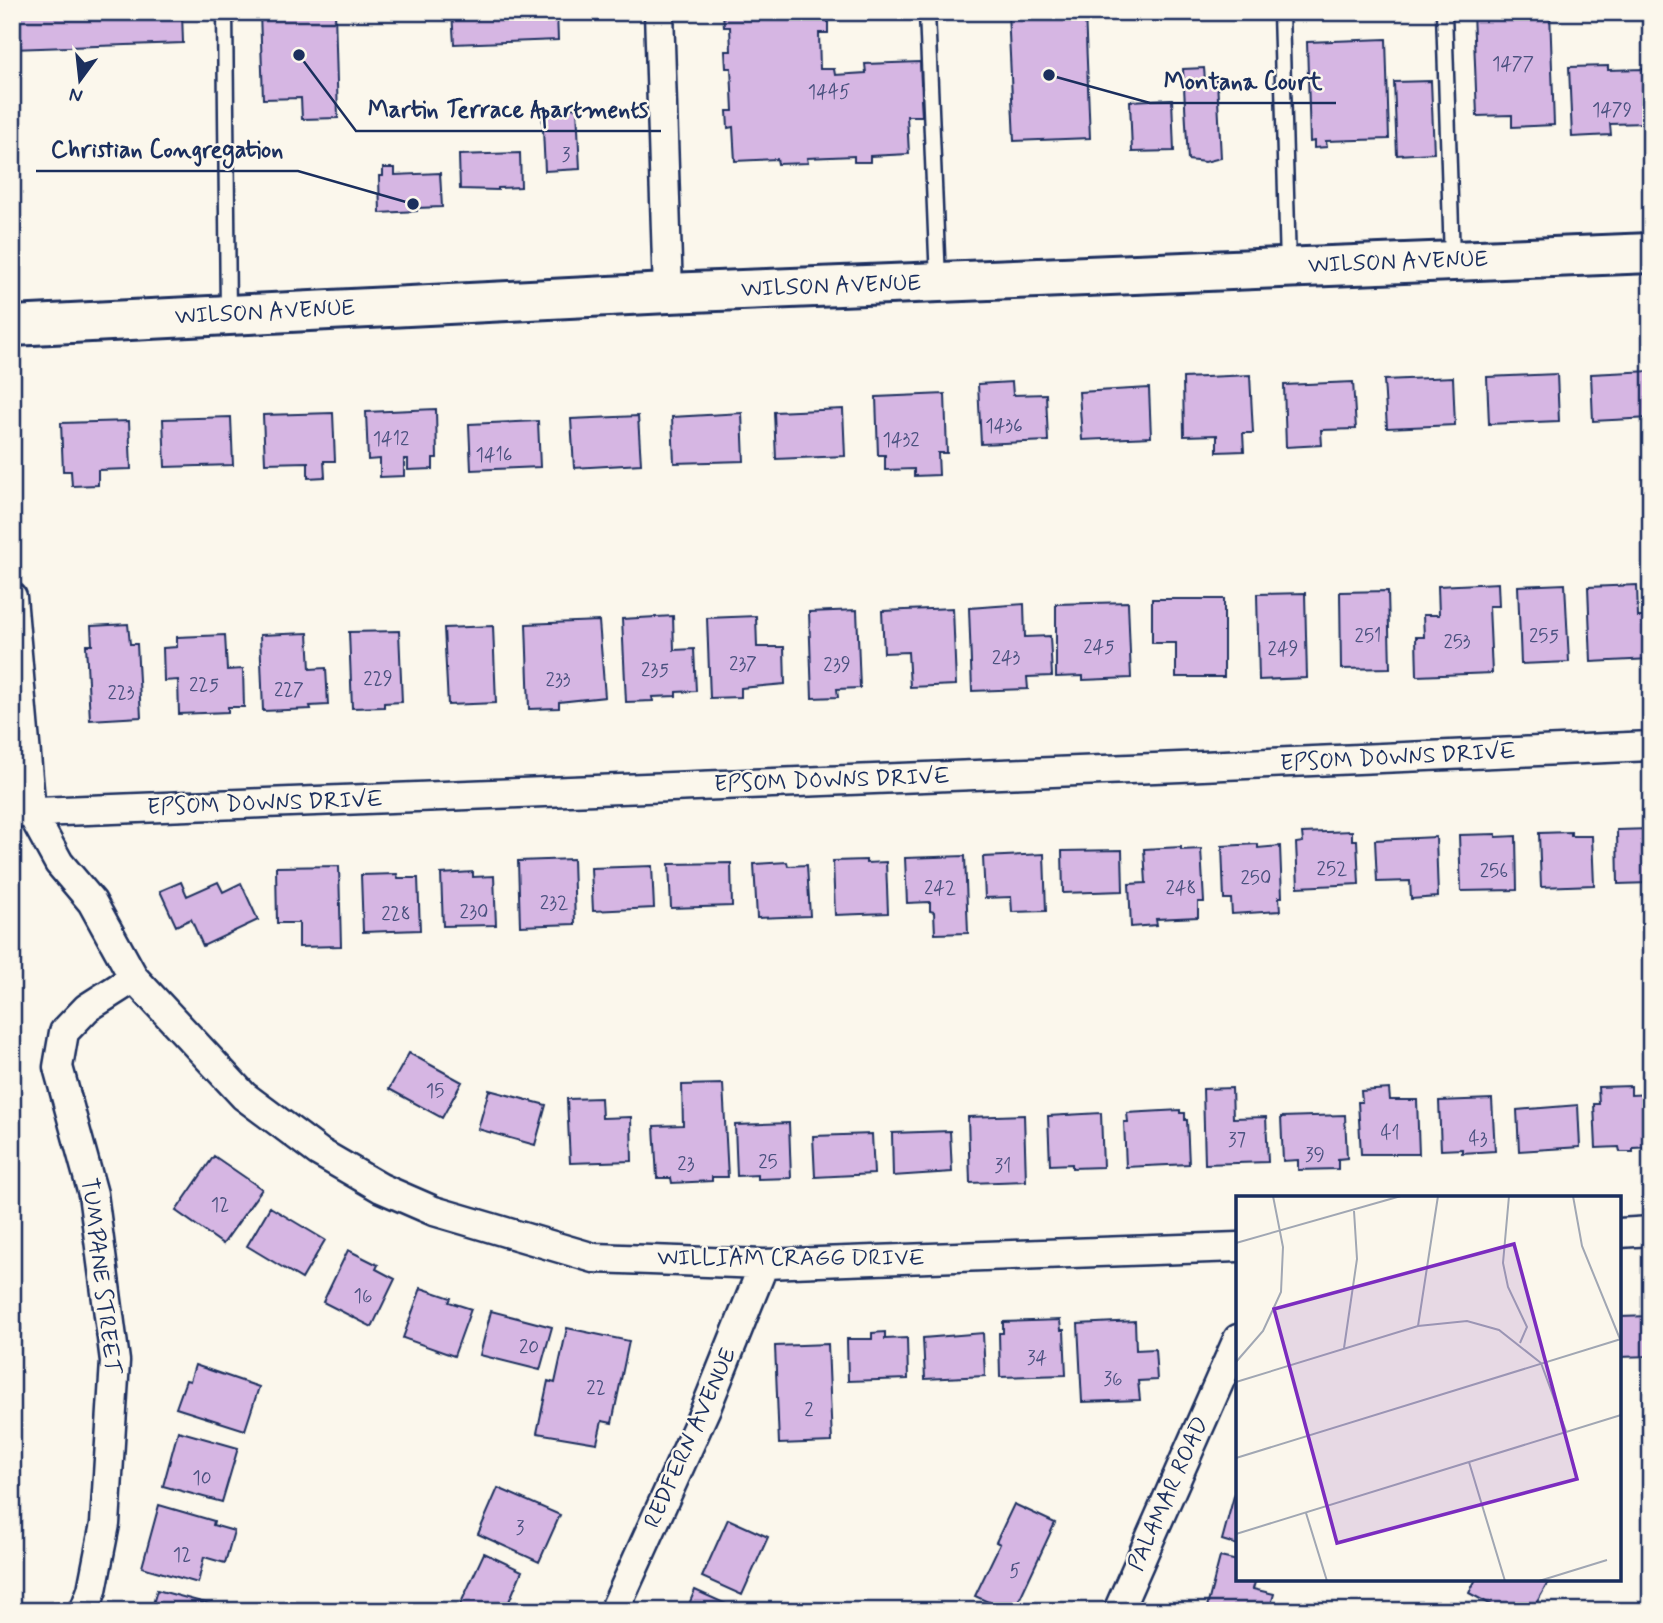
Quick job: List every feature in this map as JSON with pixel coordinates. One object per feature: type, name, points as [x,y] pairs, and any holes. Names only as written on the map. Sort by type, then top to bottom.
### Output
[{"type":"main road","name":"WILSON AVENUE","points":[[12,326],[668,293],[1651,253]]},
{"type":"street","points":[[659,12],[668,293]]},
{"type":"street","name":"WILLIAM CRAGG DRIVE","points":[[12,597],[22,813],[92,902],[134,978],[244,1096],[319,1152],[381,1188],[434,1211],[594,1258],[764,1264],[1236,1247]]},
{"type":"street","name":"EPSOM DOWNS DRIVE","points":[[22,813],[1152,769],[1651,746]]},
{"type":"street","name":"TUMPANE STREET","points":[[84,1611],[92,1590],[105,1524],[115,1361],[93,1194],[58,1067],[64,1032],[88,1008],[134,978]]},
{"type":"street","points":[[1621,1233],[1651,1231]]},
{"type":"street","name":"REDFERN AVENUE","points":[[614,1611],[706,1408],[764,1264]]},
{"type":"street","name":"PALAMAR ROAD","points":[[1118,1611],[1236,1344]]},
{"type":"lane","points":[[225,12],[228,315]]},
{"type":"lane","points":[[928,12],[938,282]]},
{"type":"lane","points":[[1281,12],[1288,268]]},
{"type":"lane","points":[[1444,12],[1452,261]]},
{"type":"building","points":[[12,12],[182,12],[183,43],[12,49]]},
{"type":"building","points":[[260,12],[335,12],[338,118],[302,119],[301,98],[263,99]]},
{"type":"building","points":[[452,12],[557,12],[558,40],[454,44]]},
{"type":"building","points":[[723,12],[828,12],[828,33],[819,33],[820,69],[834,69],[835,75],[866,73],[865,64],[920,62],[921,84],[926,84],[927,100],[921,100],[922,116],[907,116],[909,154],[870,156],[870,162],[854,162],[854,156],[807,158],[808,163],[778,164],[777,159],[735,161],[733,127],[728,128],[727,111],[733,111],[731,68],[726,68],[725,51],[731,51],[730,27],[724,27]]},
{"type":"building","points":[[1008,12],[1085,12],[1090,138],[1014,141]]},
{"type":"building","points":[[1473,12],[1550,12],[1554,125],[1512,127],[1512,115],[1477,116]]},
{"type":"building","points":[[1386,39],[1389,139],[1326,141],[1327,147],[1314,148],[1314,141],[1310,142],[1307,42]]},
{"type":"building","points":[[1608,66],[1608,70],[1644,69],[1646,123],[1610,124],[1611,135],[1572,137],[1569,67]]},
{"type":"building","points":[[1204,68],[1205,80],[1217,80],[1221,158],[1205,162],[1188,160],[1183,69]]},
{"type":"building","points":[[1431,81],[1434,153],[1397,155],[1394,82]]},
{"type":"building","points":[[1172,99],[1174,151],[1132,152],[1130,101]]},
{"type":"building","points":[[577,108],[580,169],[545,171],[542,109]]},
{"type":"building","points":[[520,153],[521,187],[498,190],[460,189],[459,155]]},
{"type":"building","points":[[383,168],[395,168],[395,175],[440,173],[442,207],[380,213],[379,176],[383,176]]},
{"type":"building","points":[[1651,371],[1651,418],[1593,421],[1591,374]]},
{"type":"building","points":[[1557,374],[1559,421],[1489,424],[1487,377]]},
{"type":"building","points":[[1250,375],[1253,433],[1243,433],[1244,451],[1217,452],[1217,435],[1184,436],[1183,378]]},
{"type":"building","points":[[1453,377],[1455,425],[1387,428],[1384,380]]},
{"type":"building","points":[[1012,382],[1013,395],[1046,394],[1048,441],[981,444],[978,384]]},
{"type":"building","points":[[1353,382],[1356,429],[1321,430],[1322,445],[1286,447],[1284,385]]},
{"type":"building","points":[[1149,388],[1151,437],[1082,440],[1079,392]]},
{"type":"building","points":[[945,394],[947,453],[938,453],[939,475],[914,476],[914,469],[885,470],[885,455],[878,455],[876,397]]},
{"type":"building","points":[[436,409],[437,458],[433,458],[433,469],[408,470],[408,459],[404,459],[404,476],[380,477],[380,459],[368,460],[366,412]]},
{"type":"building","points":[[843,409],[845,456],[776,459],[774,412]]},
{"type":"building","points":[[333,413],[335,461],[324,461],[325,477],[308,478],[308,462],[265,463],[263,415]]},
{"type":"building","points":[[742,413],[744,461],[674,463],[672,417]]},
{"type":"building","points":[[638,416],[641,464],[574,468],[571,419]]},
{"type":"building","points":[[231,417],[233,465],[165,467],[163,419]]},
{"type":"building","points":[[129,421],[131,469],[98,470],[98,485],[72,486],[71,471],[63,471],[61,423]]},
{"type":"building","points":[[538,421],[540,467],[471,470],[469,424]]},
{"type":"building","points":[[1498,583],[1499,606],[1489,606],[1492,673],[1417,676],[1416,637],[1424,637],[1423,615],[1439,615],[1438,586]]},
{"type":"building","points":[[1565,584],[1569,662],[1521,664],[1518,586]]},
{"type":"building","points":[[1637,585],[1638,617],[1651,617],[1651,659],[1591,662],[1588,587]]},
{"type":"building","points":[[1388,591],[1390,668],[1341,669],[1340,592]]},
{"type":"building","points":[[1305,593],[1307,678],[1259,680],[1257,594]]},
{"type":"building","points":[[1152,599],[1224,599],[1224,677],[1176,677],[1176,643],[1152,643]]},
{"type":"building","points":[[1128,602],[1131,678],[1083,680],[1083,676],[1056,677],[1056,604]]},
{"type":"building","points":[[1024,604],[1025,637],[1050,636],[1052,676],[1027,677],[1028,689],[972,691],[969,608]]},
{"type":"building","points":[[953,608],[956,685],[910,687],[908,652],[884,653],[882,611]]},
{"type":"building","points":[[857,610],[860,688],[837,689],[838,697],[812,698],[809,612]]},
{"type":"building","points":[[673,616],[674,650],[694,649],[696,691],[676,692],[676,696],[652,697],[653,701],[626,702],[622,619]]},
{"type":"building","points":[[756,616],[757,647],[784,647],[785,684],[741,688],[741,697],[710,698],[707,618]]},
{"type":"building","points":[[599,621],[605,697],[559,702],[559,708],[529,709],[526,624]]},
{"type":"building","points":[[128,624],[130,644],[137,644],[141,717],[90,720],[86,645],[92,645],[91,626]]},
{"type":"building","points":[[493,626],[496,703],[448,705],[444,628]]},
{"type":"building","points":[[399,631],[402,702],[384,703],[384,707],[352,708],[349,632]]},
{"type":"building","points":[[308,633],[310,669],[326,668],[328,705],[310,706],[311,709],[263,711],[260,635]]},
{"type":"building","points":[[225,635],[227,670],[243,669],[244,707],[228,707],[228,712],[179,714],[178,680],[164,681],[163,648],[177,647],[177,637]]},
{"type":"building","points":[[1650,829],[1651,883],[1618,884],[1617,830]]},
{"type":"building","points":[[1352,831],[1352,840],[1357,840],[1359,884],[1298,887],[1296,843],[1303,842],[1302,833]]},
{"type":"building","points":[[1571,832],[1571,836],[1592,836],[1594,885],[1541,887],[1539,833]]},
{"type":"building","points":[[1496,834],[1496,837],[1516,836],[1517,890],[1461,891],[1459,835]]},
{"type":"building","points":[[1436,837],[1438,897],[1411,899],[1410,881],[1377,882],[1375,840]]},
{"type":"building","points":[[1258,844],[1258,848],[1280,846],[1280,911],[1232,914],[1231,899],[1224,899],[1222,846]]},
{"type":"building","points":[[1181,847],[1181,850],[1201,849],[1204,902],[1198,902],[1198,917],[1156,919],[1157,925],[1131,927],[1129,884],[1146,883],[1144,849]]},
{"type":"building","points":[[1122,850],[1123,891],[1063,893],[1062,851]]},
{"type":"building","points":[[1044,854],[1046,911],[1012,912],[1011,897],[985,898],[983,857]]},
{"type":"building","points":[[965,856],[968,933],[935,934],[934,912],[930,911],[930,902],[907,903],[905,858]]},
{"type":"building","points":[[573,859],[575,924],[520,926],[518,861]]},
{"type":"building","points":[[866,860],[866,863],[886,862],[888,913],[835,915],[833,861]]},
{"type":"building","points":[[787,862],[788,866],[807,865],[810,916],[757,918],[754,864]]},
{"type":"building","points":[[731,863],[732,906],[671,908],[669,864]]},
{"type":"building","points":[[339,866],[341,946],[299,947],[299,923],[277,923],[276,867]]},
{"type":"building","points":[[652,866],[654,908],[593,911],[591,868]]},
{"type":"building","points":[[473,872],[473,877],[494,876],[496,925],[443,926],[441,874]]},
{"type":"building","points":[[397,874],[398,878],[418,878],[420,930],[363,932],[361,875]]},
{"type":"building","points":[[181,882],[187,896],[218,882],[223,892],[241,883],[258,920],[203,946],[191,919],[176,926],[160,891]]},
{"type":"building","points":[[409,1053],[462,1082],[442,1118],[389,1089]]},
{"type":"building","points":[[723,1084],[728,1177],[712,1177],[712,1181],[672,1183],[671,1178],[657,1178],[654,1126],[683,1125],[682,1085]]},
{"type":"building","points":[[1631,1086],[1631,1095],[1651,1094],[1651,1147],[1633,1148],[1633,1152],[1620,1152],[1619,1147],[1596,1148],[1594,1104],[1599,1104],[1598,1087]]},
{"type":"building","points":[[1232,1088],[1233,1118],[1266,1117],[1268,1162],[1205,1164],[1203,1089]]},
{"type":"building","points":[[1389,1089],[1390,1100],[1417,1100],[1419,1154],[1361,1154],[1358,1102],[1362,1102],[1361,1091]]},
{"type":"building","points":[[489,1090],[546,1105],[535,1145],[478,1129]]},
{"type":"building","points":[[601,1098],[602,1118],[631,1117],[632,1161],[570,1163],[567,1099]]},
{"type":"building","points":[[1492,1099],[1495,1151],[1462,1153],[1462,1149],[1441,1150],[1439,1101]]},
{"type":"building","points":[[1578,1105],[1580,1147],[1519,1151],[1517,1110]]},
{"type":"building","points":[[1180,1110],[1180,1113],[1185,1113],[1187,1120],[1189,1164],[1126,1167],[1124,1122],[1128,1122],[1127,1113]]},
{"type":"building","points":[[1101,1113],[1103,1167],[1072,1168],[1072,1164],[1050,1165],[1048,1116]]},
{"type":"building","points":[[1024,1115],[1026,1181],[970,1183],[968,1117]]},
{"type":"building","points":[[1345,1115],[1347,1158],[1338,1159],[1338,1169],[1298,1170],[1298,1160],[1283,1161],[1281,1117]]},
{"type":"building","points":[[789,1123],[791,1178],[758,1179],[758,1175],[737,1176],[735,1125]]},
{"type":"building","points":[[950,1131],[952,1172],[893,1176],[892,1133]]},
{"type":"building","points":[[872,1134],[874,1174],[815,1177],[813,1136]]},
{"type":"building","points":[[214,1156],[262,1189],[223,1244],[176,1211]]},
{"type":"building","points":[[270,1207],[325,1240],[302,1279],[247,1246]]},
{"type":"building","points":[[348,1250],[378,1265],[376,1269],[395,1279],[372,1327],[323,1302]]},
{"type":"building","points":[[12,1280],[15,1280],[21,1329],[12,1330]]},
{"type":"building","points":[[421,1288],[451,1298],[449,1302],[471,1309],[454,1356],[403,1338]]},
{"type":"building","points":[[491,1311],[552,1327],[540,1370],[480,1355]]},
{"type":"building","points":[[1651,1316],[1651,1356],[1621,1357],[1621,1317]]},
{"type":"building","points":[[1060,1320],[1061,1330],[1064,1330],[1066,1375],[1000,1377],[999,1333],[1003,1333],[1003,1322]]},
{"type":"building","points":[[1135,1321],[1136,1350],[1155,1349],[1157,1380],[1138,1381],[1140,1400],[1082,1402],[1078,1324]]},
{"type":"building","points":[[567,1328],[629,1341],[612,1423],[602,1421],[597,1443],[537,1433],[548,1381],[555,1383]]},
{"type":"building","points":[[885,1332],[885,1339],[907,1338],[908,1379],[848,1381],[847,1339],[872,1339],[872,1333]]},
{"type":"building","points":[[983,1333],[985,1376],[925,1379],[923,1338]]},
{"type":"building","points":[[828,1344],[832,1442],[779,1444],[775,1346]]},
{"type":"building","points":[[195,1365],[259,1387],[245,1430],[176,1408],[186,1380],[190,1381]]},
{"type":"building","points":[[178,1431],[238,1448],[222,1502],[163,1486]]},
{"type":"building","points":[[498,1488],[560,1515],[539,1562],[478,1534]]},
{"type":"building","points":[[1236,1489],[1236,1544],[1222,1540]]},
{"type":"building","points":[[1014,1504],[1055,1523],[1014,1611],[1008,1611],[975,1596],[1000,1544],[996,1542]]},
{"type":"building","points":[[159,1505],[214,1521],[213,1525],[234,1531],[225,1563],[204,1557],[198,1583],[142,1567]]},
{"type":"building","points":[[728,1519],[768,1537],[742,1595],[702,1577]]},
{"type":"building","points":[[484,1553],[522,1571],[505,1611],[467,1611],[459,1607]]},
{"type":"building","points":[[1220,1557],[1236,1561],[1236,1581],[1255,1581],[1253,1589],[1274,1594],[1269,1611],[1206,1611]]},
{"type":"building","points":[[1475,1581],[1549,1581],[1532,1611],[1503,1611],[1469,1593]]},
{"type":"building","points":[[157,1590],[209,1604],[208,1609],[216,1611],[151,1611]]},
{"type":"building","points":[[695,1590],[733,1607],[732,1611],[686,1611]]},
{"type":"place","name":"Martin Terrace Apartments","points":[[299,55]]},
{"type":"place","name":"Montana Court","points":[[1049,75]]},
{"type":"place","name":"Christian Congregation","points":[[413,204]]}]
